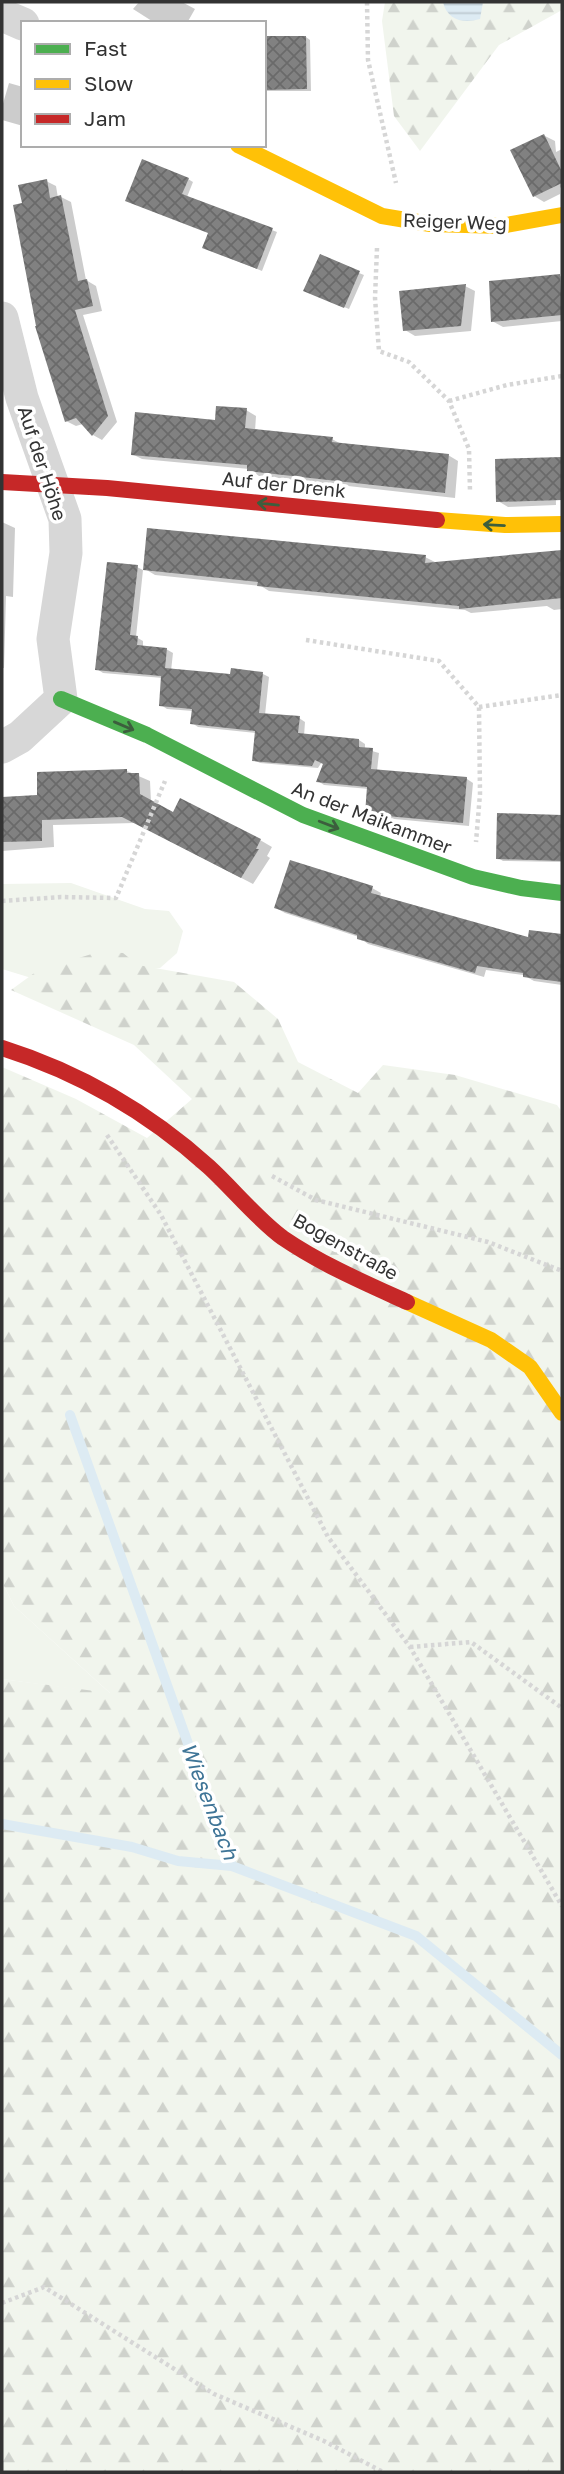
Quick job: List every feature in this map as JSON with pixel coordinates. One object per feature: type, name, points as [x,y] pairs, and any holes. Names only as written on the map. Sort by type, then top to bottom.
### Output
[{"type":"street","points":[[2,15],[21,22]]},
{"type":"street","name":"Reiger Weg","points":[[242,147],[382,216],[406,221],[501,226],[562,215]]},
{"type":"street","name":"Auf der Höhe","points":[[2,318],[22,398],[65,519],[66,553],[53,639],[61,699]]},
{"type":"street","name":"Auf der Drenk","points":[[2,482],[107,488],[505,526],[562,524]]},
{"type":"street","points":[[2,747],[20,737],[61,699]]},
{"type":"street","name":"An der Maikammer","points":[[61,699],[177,750],[303,816],[472,877],[521,888],[562,893]]},
{"type":"street","name":"Bogenstraße","points":[[2,1048],[34,1058],[93,1084],[153,1120],[209,1167],[282,1237],[353,1277],[491,1340],[530,1367],[562,1413]]},
{"type":"path","points":[[368,2],[368,60],[406,221]]},
{"type":"path","points":[[382,216],[377,235],[374,298],[379,351],[409,362],[449,401],[469,449],[468,523]]},
{"type":"path","points":[[449,401],[507,385],[562,376]]},
{"type":"path","points":[[306,640],[439,661],[479,707],[480,794],[472,877]]},
{"type":"path","points":[[479,707],[562,695]]},
{"type":"path","points":[[2,901],[61,897],[116,898],[177,750]]},
{"type":"path","points":[[102,1128],[161,1215],[328,1537],[411,1647],[562,1906]]},
{"type":"path","points":[[269,1175],[316,1200],[488,1242],[562,1271]]},
{"type":"path","points":[[411,1647],[471,1642],[562,1708]]},
{"type":"path","points":[[2,2304],[44,2287],[214,2394],[324,2441],[383,2472]]},
{"type":"green space","points":[[385,2],[562,2],[562,10],[499,45],[420,151],[394,116],[382,21]]},
{"type":"green space","points":[[71,883],[145,909],[169,911],[183,931],[177,953],[160,968],[38,980],[2,969],[2,884]]},
{"type":"green space","points":[[98,952],[123,953],[138,965],[234,982],[278,1019],[298,1062],[358,1093],[383,1065],[455,1075],[557,1105],[562,1112],[562,2472],[2,2472],[2,1679],[110,1693],[14,1606],[2,1582],[2,1067],[76,1099],[147,1138],[192,1099],[134,1045],[11,990],[37,971]]},
{"type":"green space","points":[[2,1582],[14,1606],[111,1694],[2,1679]]},
{"type":"shaded area","points":[[443,2],[483,2],[480,19],[462,21],[452,17]]},
{"type":"building","points":[[266,36],[306,36],[307,89],[266,90]]},
{"type":"building","points":[[544,134],[562,172],[562,183],[533,197],[510,150]]},
{"type":"building","points":[[142,159],[189,178],[182,194],[273,228],[257,269],[202,248],[208,233],[125,201]]},
{"type":"building","points":[[47,179],[50,198],[61,195],[78,281],[87,279],[93,306],[75,310],[108,416],[92,436],[76,418],[65,422],[35,326],[13,205],[22,203],[18,185]]},
{"type":"building","points":[[320,254],[360,271],[344,308],[303,291]]},
{"type":"building","points":[[560,274],[562,315],[491,322],[489,281]]},
{"type":"building","points":[[466,284],[461,326],[403,331],[399,291]]},
{"type":"building","points":[[216,406],[247,408],[245,428],[333,437],[332,442],[449,454],[445,493],[247,471],[247,465],[131,455],[135,412],[215,420]]},
{"type":"building","points":[[562,457],[562,500],[496,502],[495,459]]},
{"type":"building","points":[[147,528],[426,555],[425,563],[562,550],[562,598],[459,609],[459,606],[257,586],[258,582],[143,570]]},
{"type":"building","points":[[107,562],[138,565],[130,635],[138,636],[137,645],[167,648],[165,668],[230,674],[231,668],[263,672],[259,713],[300,716],[298,733],[359,739],[359,747],[373,748],[371,769],[467,777],[463,823],[365,814],[367,787],[316,782],[323,764],[315,760],[312,766],[252,761],[255,731],[190,724],[192,709],[159,706],[161,676],[95,670]]},
{"type":"building","points":[[127,769],[127,773],[139,773],[140,794],[173,812],[180,798],[261,839],[256,849],[259,849],[241,878],[122,817],[42,820],[42,841],[2,842],[2,797],[37,795],[37,772]]},
{"type":"building","points":[[497,813],[562,815],[562,861],[496,859]]},
{"type":"building","points":[[290,860],[373,886],[371,893],[528,937],[529,930],[562,934],[562,982],[523,977],[523,973],[477,966],[475,973],[357,939],[357,935],[274,908]]},
{"type":"waterway","name":"Wiesenbach","points":[[70,1415],[232,1866],[416,1936],[562,2055]]},
{"type":"waterway","points":[[2,1824],[132,1847],[178,1861],[232,1866]]},
{"type":"traffic: fast","points":[[61,699],[147,735],[303,815],[473,877],[521,888],[562,893]]},
{"type":"traffic: slow","points":[[242,147],[382,216],[430,224],[501,226],[562,215]]},
{"type":"traffic: slow","points":[[437,520],[505,525],[562,524]]},
{"type":"traffic: slow","points":[[407,1302],[491,1340],[530,1367],[562,1413]]},
{"type":"traffic: jam","points":[[2,482],[107,488],[437,520]]},
{"type":"traffic: jam","points":[[2,1048],[59,1069],[138,1112],[186,1147],[283,1238],[328,1265],[407,1302]]}]
